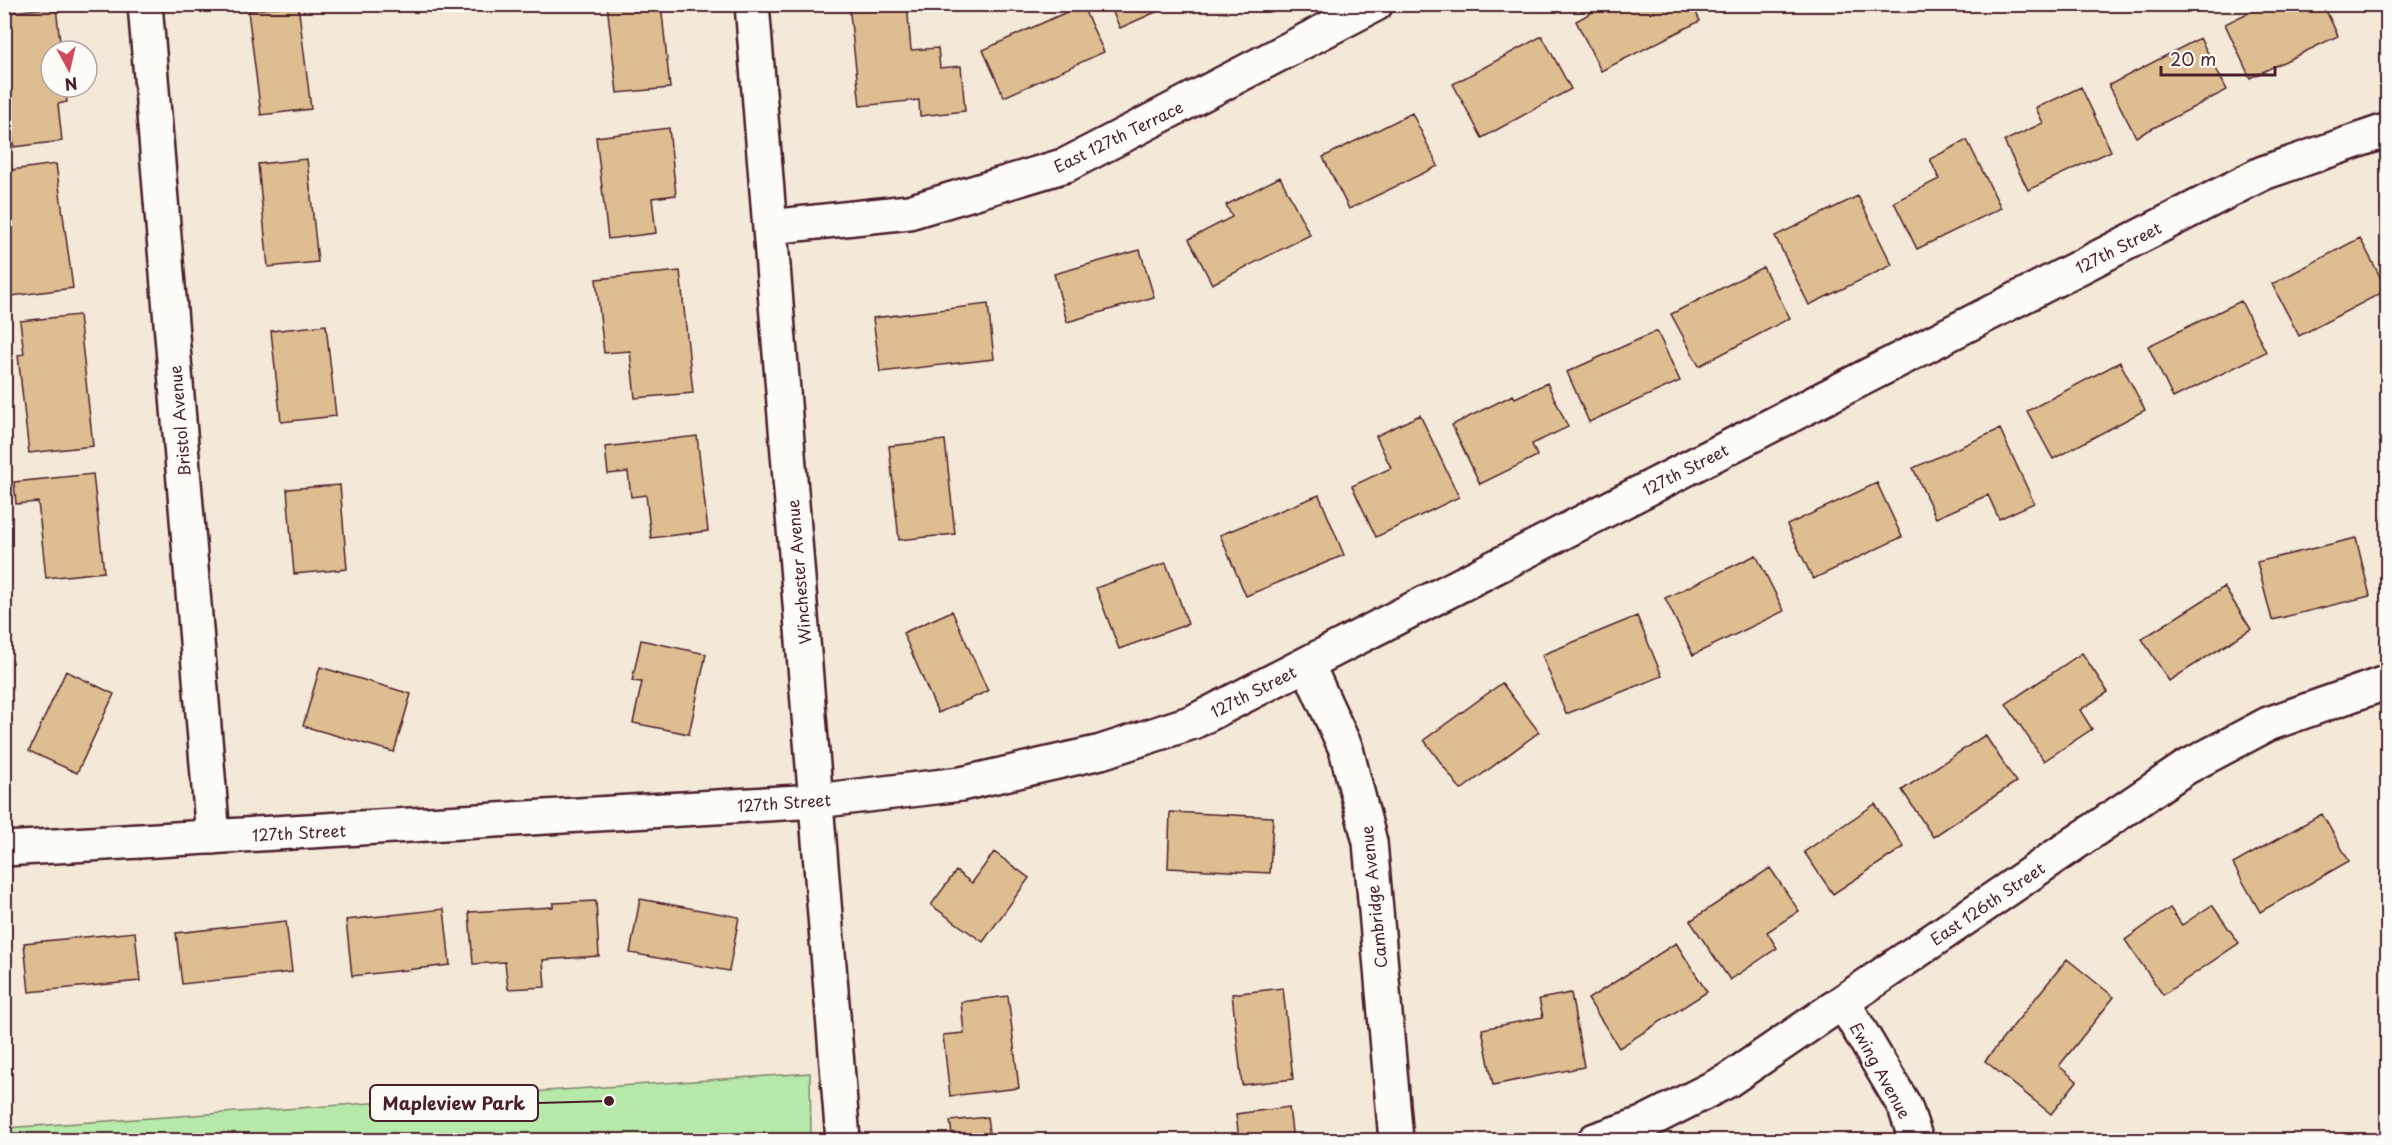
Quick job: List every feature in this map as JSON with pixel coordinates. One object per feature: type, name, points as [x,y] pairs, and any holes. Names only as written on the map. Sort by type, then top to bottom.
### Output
[{"type":"street","name":"Bristol Avenue","points":[[145,4],[213,837]]},
{"type":"street","name":"Winchester Avenue","points":[[752,4],[843,1140]]},
{"type":"street","name":"East 127th Terrace","points":[[770,227],[909,212],[1066,165],[1376,4]]},
{"type":"street","name":"127th Street","points":[[4,849],[816,801],[961,784],[1101,752],[1193,722],[2263,173],[2388,130]]},
{"type":"street","name":"Cambridge Avenue","points":[[1307,664],[1346,749],[1370,842],[1396,1140]]},
{"type":"street","name":"East 126th Street","points":[[1595,1140],[1642,1124],[1727,1082],[2185,768],[2268,724],[2388,682]]},
{"type":"street","name":"Ewing Avenue","points":[[1843,1002],[1905,1107],[1916,1140]]},
{"type":"green space","points":[[810,1073],[811,1140],[5,1140],[5,1128]]},
{"type":"building","points":[[298,4],[311,109],[261,115],[248,11]]},
{"type":"building","points":[[607,4],[661,4],[670,88],[617,93]]},
{"type":"building","points":[[849,4],[907,4],[911,50],[938,48],[940,68],[961,66],[965,111],[920,116],[919,100],[860,106]]},
{"type":"building","points":[[1109,4],[1174,4],[1120,28]]},
{"type":"building","points":[[1607,4],[1692,4],[1700,21],[1601,71],[1576,21]]},
{"type":"building","points":[[2266,4],[2323,4],[2338,36],[2250,78],[2225,24]]},
{"type":"building","points":[[1082,5],[1104,52],[1004,97],[983,50]]},
{"type":"building","points":[[56,7],[60,39],[39,39],[39,99],[67,99],[67,102],[58,104],[62,141],[14,147],[4,63],[4,13]]},
{"type":"building","points":[[1542,36],[1571,89],[1482,138],[1453,84]]},
{"type":"building","points":[[2200,38],[2227,90],[2136,137],[2109,85]]},
{"type":"building","points":[[2081,87],[2111,151],[2028,190],[2004,141],[2043,123],[2036,108]]},
{"type":"building","points":[[1412,113],[1438,166],[1349,209],[1323,157]]},
{"type":"building","points":[[669,128],[676,195],[652,198],[656,233],[608,239],[596,137]]},
{"type":"building","points":[[1967,140],[2001,208],[1917,249],[1894,202],[1939,179],[1930,159]]},
{"type":"building","points":[[307,159],[318,262],[268,267],[258,164]]},
{"type":"building","points":[[56,164],[73,288],[4,297],[4,171]]},
{"type":"building","points":[[1280,177],[1310,235],[1212,284],[1189,239],[1232,217],[1226,205]]},
{"type":"building","points":[[1858,196],[1892,265],[1809,305],[1775,236]]},
{"type":"building","points":[[2360,238],[2387,290],[2299,336],[2272,284]]},
{"type":"building","points":[[1140,250],[1154,297],[1067,322],[1054,274]]},
{"type":"building","points":[[1763,267],[1790,318],[1699,366],[1671,314]]},
{"type":"building","points":[[680,271],[693,393],[635,398],[630,351],[604,353],[596,279]]},
{"type":"building","points":[[2241,301],[2266,352],[2173,398],[2148,346]]},
{"type":"building","points":[[988,304],[994,359],[880,372],[873,318]]},
{"type":"building","points":[[79,315],[93,446],[29,453],[18,355],[24,354],[20,321]]},
{"type":"building","points":[[326,325],[336,416],[281,422],[271,331]]},
{"type":"building","points":[[1657,331],[1680,381],[1589,422],[1567,372]]},
{"type":"building","points":[[2120,362],[2145,410],[2053,459],[2027,411]]},
{"type":"building","points":[[1547,383],[1568,427],[1532,444],[1537,456],[1480,484],[1452,425],[1513,395],[1515,398]]},
{"type":"building","points":[[1420,415],[1459,497],[1376,537],[1352,486],[1391,468],[1376,436]]},
{"type":"building","points":[[2000,429],[2034,503],[1999,519],[1988,495],[1936,518],[1913,468]]},
{"type":"building","points":[[697,436],[708,531],[651,538],[646,495],[631,497],[628,472],[608,474],[605,447]]},
{"type":"building","points":[[945,440],[955,534],[899,540],[889,446]]},
{"type":"building","points":[[93,474],[104,572],[46,578],[38,502],[16,504],[14,482]]},
{"type":"building","points":[[1877,483],[1902,537],[1813,579],[1787,525]]},
{"type":"building","points":[[340,485],[347,569],[294,574],[287,489]]},
{"type":"building","points":[[1319,495],[1344,555],[1246,596],[1220,535]]},
{"type":"building","points":[[2356,538],[2370,596],[2272,620],[2257,562]]},
{"type":"building","points":[[1756,555],[1784,611],[1693,655],[1665,598]]},
{"type":"building","points":[[1166,563],[1188,624],[1119,649],[1096,588]]},
{"type":"building","points":[[2224,587],[2251,629],[2169,681],[2142,639]]},
{"type":"building","points":[[952,611],[988,691],[938,713],[903,633]]},
{"type":"building","points":[[1637,616],[1662,676],[1566,714],[1542,655]]},
{"type":"building","points":[[641,640],[706,654],[689,734],[633,723],[642,682],[632,681]]},
{"type":"building","points":[[2082,653],[2108,692],[2080,710],[2092,729],[2044,761],[2006,704]]},
{"type":"building","points":[[320,667],[411,694],[394,752],[303,726]]},
{"type":"building","points":[[66,671],[114,694],[77,773],[29,751]]},
{"type":"building","points":[[1502,683],[1539,732],[1461,790],[1424,740]]},
{"type":"building","points":[[1985,735],[2016,782],[1933,837],[1902,790]]},
{"type":"building","points":[[1875,804],[1904,847],[1833,894],[1804,852]]},
{"type":"building","points":[[1170,812],[1273,817],[1270,873],[1168,868]]},
{"type":"building","points":[[2322,814],[2349,861],[2260,912],[2233,864]]},
{"type":"building","points":[[994,852],[1029,878],[983,942],[931,905],[956,871],[972,883]]},
{"type":"building","points":[[1770,868],[1799,911],[1767,932],[1777,948],[1730,980],[1690,921]]},
{"type":"building","points":[[640,899],[739,917],[729,971],[630,953]]},
{"type":"building","points":[[596,901],[599,956],[543,960],[545,987],[508,989],[505,962],[473,964],[469,912],[553,907],[553,903]]},
{"type":"building","points":[[2212,905],[2239,943],[2163,995],[2125,940],[2170,908],[2182,925]]},
{"type":"building","points":[[444,909],[450,965],[352,976],[346,920]]},
{"type":"building","points":[[286,921],[292,972],[182,984],[176,933]]},
{"type":"building","points":[[135,932],[140,981],[29,992],[24,943]]},
{"type":"building","points":[[1676,943],[1707,992],[1619,1048],[1588,999]]},
{"type":"building","points":[[2067,959],[2114,997],[2059,1066],[2077,1081],[2051,1114],[1985,1061]]},
{"type":"building","points":[[1283,988],[1293,1079],[1242,1085],[1232,994]]},
{"type":"building","points":[[1571,993],[1584,1067],[1493,1085],[1482,1029],[1543,1017],[1539,999]]},
{"type":"building","points":[[1008,996],[1019,1088],[950,1096],[943,1035],[964,1033],[961,1002]]},
{"type":"building","points":[[1289,1107],[1293,1140],[1239,1140],[1236,1114]]},
{"type":"building","points":[[987,1117],[990,1139],[1004,1137],[1004,1140],[953,1140],[950,1121]]},
{"type":"place","name":"Mapleview Park","points":[[609,1101]]}]
